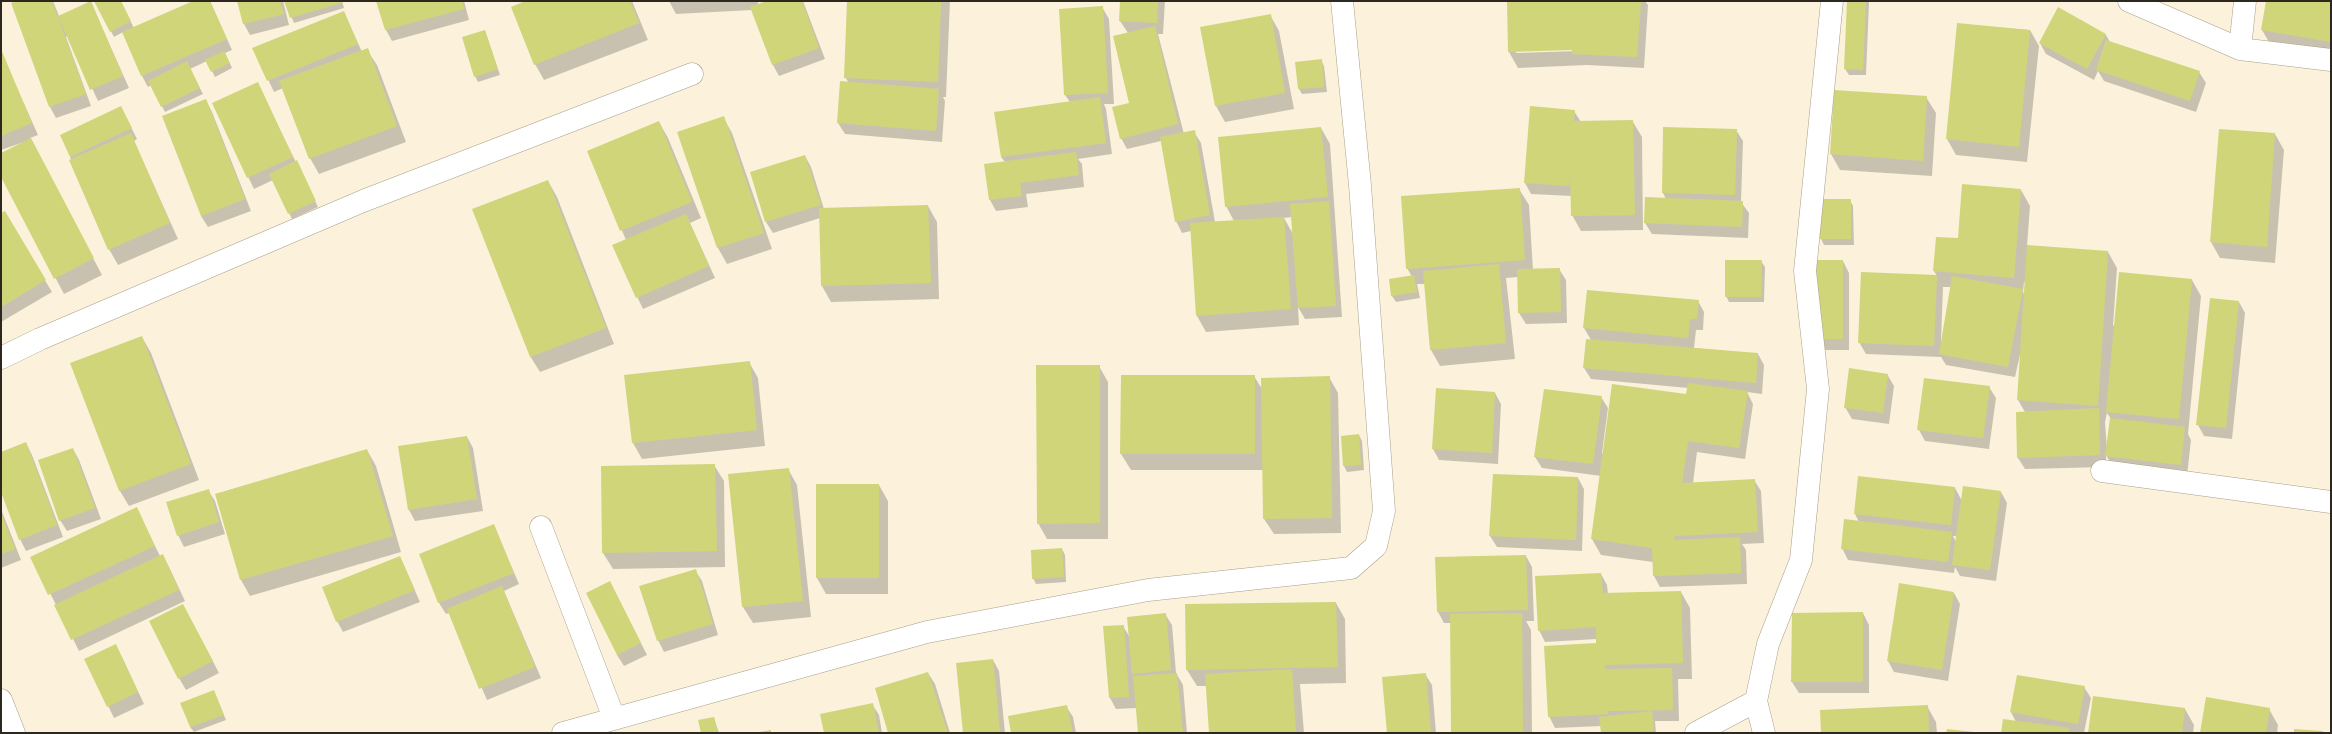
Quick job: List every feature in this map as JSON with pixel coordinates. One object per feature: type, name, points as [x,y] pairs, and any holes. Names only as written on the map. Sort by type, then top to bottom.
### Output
[{"type":"street","points":[[563,733],[927,632],[1148,590],[1351,568],[1376,546],[1384,511],[1360,185],[1342,1]]},
{"type":"street","points":[[1764,733],[1756,701],[1768,644],[1801,560],[1818,389],[1805,271],[1832,1]]},
{"type":"street","points":[[2129,1],[2240,49],[2331,60]]},
{"type":"street","points":[[2240,49],[2246,1]]},
{"type":"street","points":[[1,358],[40,339],[364,201],[692,74]]},
{"type":"street","points":[[2102,471],[2331,502]]},
{"type":"street","points":[[541,527],[614,718]]},
{"type":"street","points":[[1,700],[14,733]]},
{"type":"street","points":[[1696,733],[1756,701]]},
{"type":"building","points":[[16,1],[52,1],[86,94],[49,107],[11,3]]},
{"type":"building","points":[[91,1],[123,76],[90,90],[58,16]]},
{"type":"building","points":[[94,1],[121,1],[131,21],[110,32]]},
{"type":"building","points":[[193,1],[210,1],[227,39],[141,76],[122,32]]},
{"type":"building","points":[[237,1],[280,1],[284,14],[243,24]]},
{"type":"building","points":[[284,1],[341,1],[341,3],[290,18]]},
{"type":"building","points":[[376,1],[462,1],[464,9],[385,30]]},
{"type":"building","points":[[525,1],[630,1],[639,23],[534,65],[511,7]]},
{"type":"building","points":[[766,1],[802,1],[819,48],[772,65],[750,7]]},
{"type":"building","points":[[847,1],[941,1],[938,82],[844,78]]},
{"type":"building","points":[[1120,1],[1158,1],[1157,23],[1119,21]]},
{"type":"building","points":[[1507,1],[1641,1],[1637,57],[1572,54],[1572,50],[1508,52]]},
{"type":"building","points":[[1847,1],[1866,1],[1863,70],[1844,69]]},
{"type":"building","points":[[2266,1],[2331,1],[2331,42],[2261,30]]},
{"type":"building","points":[[1103,6],[1108,93],[1064,95],[1059,9]]},
{"type":"building","points":[[2058,7],[2106,34],[2087,69],[2039,43]]},
{"type":"building","points":[[344,11],[358,44],[267,81],[252,48]]},
{"type":"building","points":[[1271,14],[1285,93],[1215,106],[1200,27]]},
{"type":"building","points":[[1957,23],[2030,30],[2019,147],[1946,139]]},
{"type":"building","points":[[1155,26],[1178,124],[1120,139],[1112,107],[1129,103],[1113,36]]},
{"type":"building","points":[[485,30],[498,69],[474,77],[462,37]]},
{"type":"building","points":[[2106,40],[2200,71],[2190,101],[2096,70]]},
{"type":"building","points":[[368,48],[397,126],[309,159],[279,81]]},
{"type":"building","points":[[1,49],[32,123],[1,136]]},
{"type":"building","points":[[224,51],[230,63],[211,72],[205,60]]},
{"type":"building","points":[[1322,59],[1324,87],[1298,89],[1295,62]]},
{"type":"building","points":[[187,61],[200,88],[161,107],[148,81]]},
{"type":"building","points":[[840,81],[939,89],[936,131],[837,123]]},
{"type":"building","points":[[258,82],[293,157],[247,178],[212,103]]},
{"type":"building","points":[[1834,90],[1927,96],[1923,161],[1830,154]]},
{"type":"building","points":[[1100,97],[1106,143],[1001,157],[994,112]]},
{"type":"building","points":[[206,99],[245,199],[201,216],[162,116]]},
{"type":"building","points":[[121,106],[132,128],[70,157],[60,135]]},
{"type":"building","points":[[1530,106],[1575,110],[1574,121],[1633,120],[1635,215],[1571,216],[1570,170],[1569,186],[1524,183]]},
{"type":"building","points":[[724,116],[764,233],[717,248],[677,132]]},
{"type":"building","points":[[659,121],[692,202],[620,231],[587,151]]},
{"type":"building","points":[[1321,127],[1328,197],[1225,207],[1218,137]]},
{"type":"building","points":[[1663,127],[1737,129],[1735,195],[1662,193]]},
{"type":"building","points":[[2219,129],[2275,133],[2267,247],[2210,242]]},
{"type":"building","points":[[1195,130],[1210,215],[1175,222],[1160,137]]},
{"type":"building","points":[[131,133],[170,223],[108,250],[69,160]]},
{"type":"building","points":[[31,138],[94,258],[54,279],[1,177],[1,153]]},
{"type":"building","points":[[1076,152],[1079,175],[1020,183],[1022,196],[989,200],[984,164]]},
{"type":"building","points":[[805,155],[821,205],[765,222],[750,172]]},
{"type":"building","points":[[297,160],[316,201],[288,214],[269,174]]},
{"type":"building","points":[[548,180],[606,328],[530,357],[472,209]]},
{"type":"building","points":[[1962,184],[2021,189],[2014,278],[1933,271],[1936,237],[1958,238]]},
{"type":"building","points":[[1520,188],[1525,260],[1406,269],[1401,196]]},
{"type":"building","points":[[1645,197],[1743,201],[1742,227],[1644,223]]},
{"type":"building","points":[[1820,199],[1851,199],[1851,239],[1820,239]]},
{"type":"building","points":[[1329,201],[1336,306],[1298,308],[1290,204]]},
{"type":"building","points":[[928,205],[931,283],[821,286],[819,208]]},
{"type":"building","points":[[5,211],[46,280],[1,307],[1,213]]},
{"type":"building","points":[[686,214],[709,266],[636,298],[612,245]]},
{"type":"building","points":[[1284,217],[1291,309],[1196,316],[1190,223]]},
{"type":"building","points":[[2027,245],[2108,251],[2098,406],[2017,400]]},
{"type":"building","points":[[1725,260],[1762,260],[1761,297],[1725,297]]},
{"type":"building","points":[[1815,260],[1843,260],[1843,339],[1814,339]]},
{"type":"building","points":[[1499,264],[1506,343],[1430,350],[1423,271]]},
{"type":"building","points":[[1560,268],[1561,312],[1518,313],[1517,269]]},
{"type":"building","points":[[1861,272],[1937,275],[1934,346],[1858,343]]},
{"type":"building","points":[[2119,272],[2192,279],[2179,419],[2106,412]]},
{"type":"building","points":[[1414,275],[1417,292],[1391,296],[1389,279]]},
{"type":"building","points":[[1952,276],[2023,289],[2008,367],[1939,354]]},
{"type":"building","points":[[1587,290],[1699,300],[1697,319],[1690,319],[1688,338],[1583,328]]},
{"type":"building","points":[[2210,298],[2239,301],[2226,428],[2196,425]]},
{"type":"building","points":[[142,336],[191,464],[119,491],[70,363]]},
{"type":"building","points":[[1586,339],[1758,353],[1756,383],[1583,368]]},
{"type":"building","points":[[750,361],[757,430],[632,443],[624,375]]},
{"type":"building","points":[[1036,365],[1100,365],[1100,523],[1037,524]]},
{"type":"building","points":[[1849,368],[1888,374],[1883,413],[1844,408]]},
{"type":"building","points":[[1121,375],[1255,375],[1255,454],[1120,454]]},
{"type":"building","points":[[1330,376],[1332,518],[1263,519],[1261,378]]},
{"type":"building","points":[[1924,378],[1990,386],[1983,438],[1917,430]]},
{"type":"building","points":[[1688,383],[1748,391],[1739,448],[1688,441],[1682,483],[1755,479],[1758,532],[1675,536],[1674,540],[1740,537],[1741,573],[1653,576],[1652,548],[1591,539],[1612,384],[1686,394]]},
{"type":"building","points":[[1436,388],[1495,392],[1492,453],[1432,449]]},
{"type":"building","points":[[1544,389],[1602,396],[1593,464],[1534,457]]},
{"type":"building","points":[[2099,408],[2100,455],[2017,458],[2016,412]]},
{"type":"building","points":[[2110,418],[2185,427],[2181,465],[2105,456]]},
{"type":"building","points":[[1359,434],[1361,465],[1343,466],[1341,436]]},
{"type":"building","points":[[467,436],[477,499],[408,510],[398,446]]},
{"type":"building","points":[[26,442],[57,525],[19,540],[1,492],[1,452]]},
{"type":"building","points":[[73,448],[95,508],[59,521],[38,460]]},
{"type":"building","points":[[367,449],[393,536],[240,580],[215,494]]},
{"type":"building","points":[[715,464],[717,551],[602,553],[601,466]]},
{"type":"building","points":[[789,468],[803,601],[742,607],[728,474]]},
{"type":"building","points":[[1493,474],[1578,477],[1576,540],[1489,536]]},
{"type":"building","points":[[1858,476],[1955,487],[1951,525],[1854,514]]},
{"type":"building","points":[[816,484],[879,484],[879,578],[816,578]]},
{"type":"building","points":[[1963,486],[2001,491],[1990,570],[1952,565]]},
{"type":"building","points":[[209,489],[219,522],[177,536],[166,502]]},
{"type":"building","points":[[137,507],[155,546],[48,595],[30,557]]},
{"type":"building","points":[[1,513],[15,549],[1,554]]},
{"type":"building","points":[[1844,519],[1952,532],[1948,562],[1841,549]]},
{"type":"building","points":[[494,524],[514,573],[438,603],[419,554]]},
{"type":"building","points":[[1062,548],[1064,577],[1032,579],[1031,550]]},
{"type":"building","points":[[163,554],[179,590],[71,640],[54,605]]},
{"type":"building","points":[[1526,555],[1528,610],[1437,612],[1435,557]]},
{"type":"building","points":[[400,556],[415,590],[336,622],[322,587]]},
{"type":"building","points":[[696,569],[713,624],[657,641],[639,586]]},
{"type":"building","points":[[1601,573],[1603,593],[1681,591],[1683,663],[1605,665],[1605,669],[1672,668],[1673,710],[1608,711],[1608,714],[1548,717],[1544,646],[1596,643],[1596,627],[1538,631],[1535,576]]},
{"type":"building","points":[[610,581],[641,643],[617,655],[586,593]]},
{"type":"building","points":[[1899,583],[1954,592],[1942,670],[1887,661]]},
{"type":"building","points":[[502,586],[535,667],[479,689],[447,609]]},
{"type":"building","points":[[1336,602],[1338,667],[1186,670],[1185,604]]},
{"type":"building","points":[[183,604],[213,661],[178,679],[149,621]]},
{"type":"building","points":[[1863,612],[1863,682],[1791,682],[1792,613]]},
{"type":"building","points":[[1166,613],[1171,670],[1132,674],[1127,617]]},
{"type":"building","points":[[1522,613],[1523,733],[1451,733],[1450,614]]},
{"type":"building","points":[[1124,625],[1129,697],[1109,698],[1103,626]]},
{"type":"building","points":[[116,644],[138,692],[107,707],[84,659]]},
{"type":"building","points":[[993,659],[1000,733],[963,733],[956,663]]},
{"type":"building","points":[[1292,669],[1296,733],[1209,733],[1205,674]]},
{"type":"building","points":[[928,672],[948,733],[888,733],[875,688]]},
{"type":"building","points":[[1177,673],[1183,733],[1138,733],[1133,676]]},
{"type":"building","points":[[1426,673],[1431,733],[1387,733],[1382,677]]},
{"type":"building","points":[[2017,675],[2085,686],[2078,724],[2010,712]]},
{"type":"building","points":[[214,690],[224,715],[190,727],[180,703]]},
{"type":"building","points":[[2093,696],[2185,708],[2182,733],[2088,733]]},
{"type":"building","points":[[2206,697],[2270,708],[2266,733],[2200,733]]},
{"type":"building","points":[[873,703],[879,733],[824,733],[820,714]]},
{"type":"building","points":[[1067,705],[1073,733],[1011,733],[1008,716]]},
{"type":"building","points":[[1928,705],[1929,733],[1821,733],[1820,710]]},
{"type":"building","points":[[1652,711],[1654,731],[1601,733],[1599,717]]},
{"type":"building","points":[[714,717],[718,733],[701,733],[698,720]]},
{"type":"building","points":[[2003,719],[2069,728],[2068,733],[2001,733]]},
{"type":"building","points":[[1947,729],[1974,732],[1974,733],[1946,733]]},
{"type":"building","points":[[2294,729],[2323,731],[2323,733],[2294,733]]},
{"type":"building","points":[[771,730],[771,733],[759,733],[759,732]]}]
